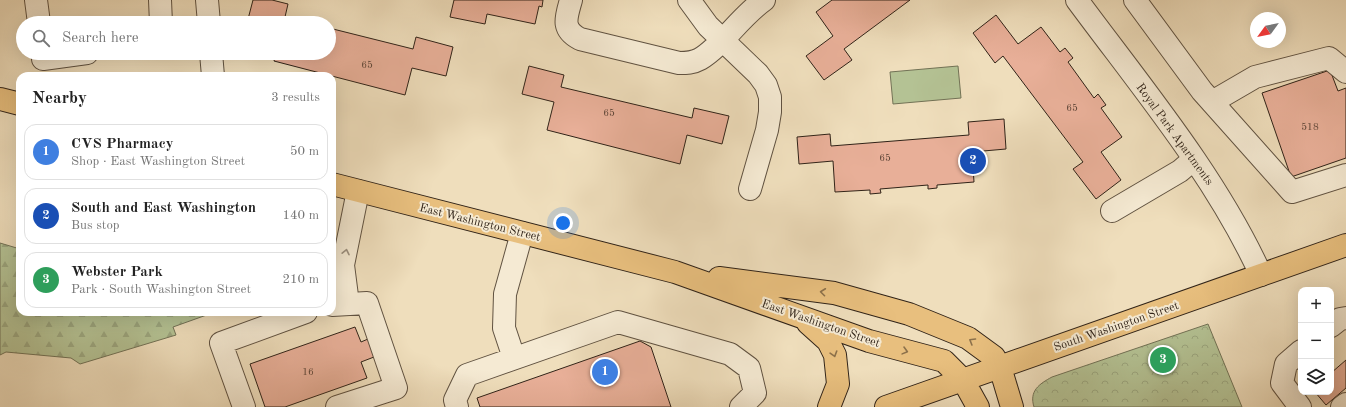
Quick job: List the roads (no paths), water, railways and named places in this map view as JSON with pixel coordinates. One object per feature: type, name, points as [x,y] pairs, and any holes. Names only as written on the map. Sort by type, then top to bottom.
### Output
[{"type":"main road","points":[[0,99],[16,103]]},
{"type":"main road","name":"East Washington Street","points":[[336,185],[675,272],[869,341],[944,361],[963,380],[978,407]]},
{"type":"main road","name":"South Washington Street","points":[[886,407],[1346,245]]},
{"type":"main road","name":"East Washington Street","points":[[675,272],[834,293],[909,314],[968,338],[994,357],[1000,367]]},
{"type":"main road","points":[[799,316],[828,341],[835,355],[838,384],[829,407]]},
{"type":"main road","points":[[1000,367],[1012,407]]},
{"type":"lane","points":[[36,0],[38,16]]},
{"type":"lane","points":[[160,0],[161,16]]},
{"type":"lane","points":[[207,0],[208,16]]},
{"type":"lane","points":[[571,0],[566,25],[570,34],[580,39],[687,64],[699,60],[751,9],[764,0]]},
{"type":"lane","points":[[689,0],[708,26],[758,74],[766,85],[770,97],[770,112],[767,130],[750,189]]},
{"type":"lane","name":"Royal Park Apartments","points":[[1078,0],[1194,160],[1239,229],[1261,275]]},
{"type":"lane","points":[[1135,0],[1212,102],[1292,192],[1346,175]]},
{"type":"lane","points":[[1212,102],[1255,77],[1328,58],[1346,72]]},
{"type":"lane","points":[[42,63],[56,60]]},
{"type":"lane","points":[[212,60],[213,72]]},
{"type":"lane","points":[[1112,211],[1180,171],[1194,160]]},
{"type":"lane","points":[[337,407],[396,388],[367,303],[340,305],[343,265],[358,190]]},
{"type":"lane","points":[[514,358],[504,328],[505,294],[522,232]]},
{"type":"lane","points":[[244,407],[221,343],[295,316]]},
{"type":"lane","points":[[1334,324],[1340,319],[1346,318]]},
{"type":"lane","points":[[457,407],[456,400],[467,375],[618,322],[730,354],[750,368],[755,393],[741,407]]},
{"type":"lane","points":[[1298,354],[1286,364],[1282,383],[1300,407]]},
{"type":"lane","points":[[1342,407],[1346,404]]},
{"type":"place","name":"South and East Washington","points":[[973,161]]},
{"type":"place","name":"Webster Park","points":[[1163,360]]},
{"type":"place","name":"CVS Pharmacy","points":[[605,372]]}]
